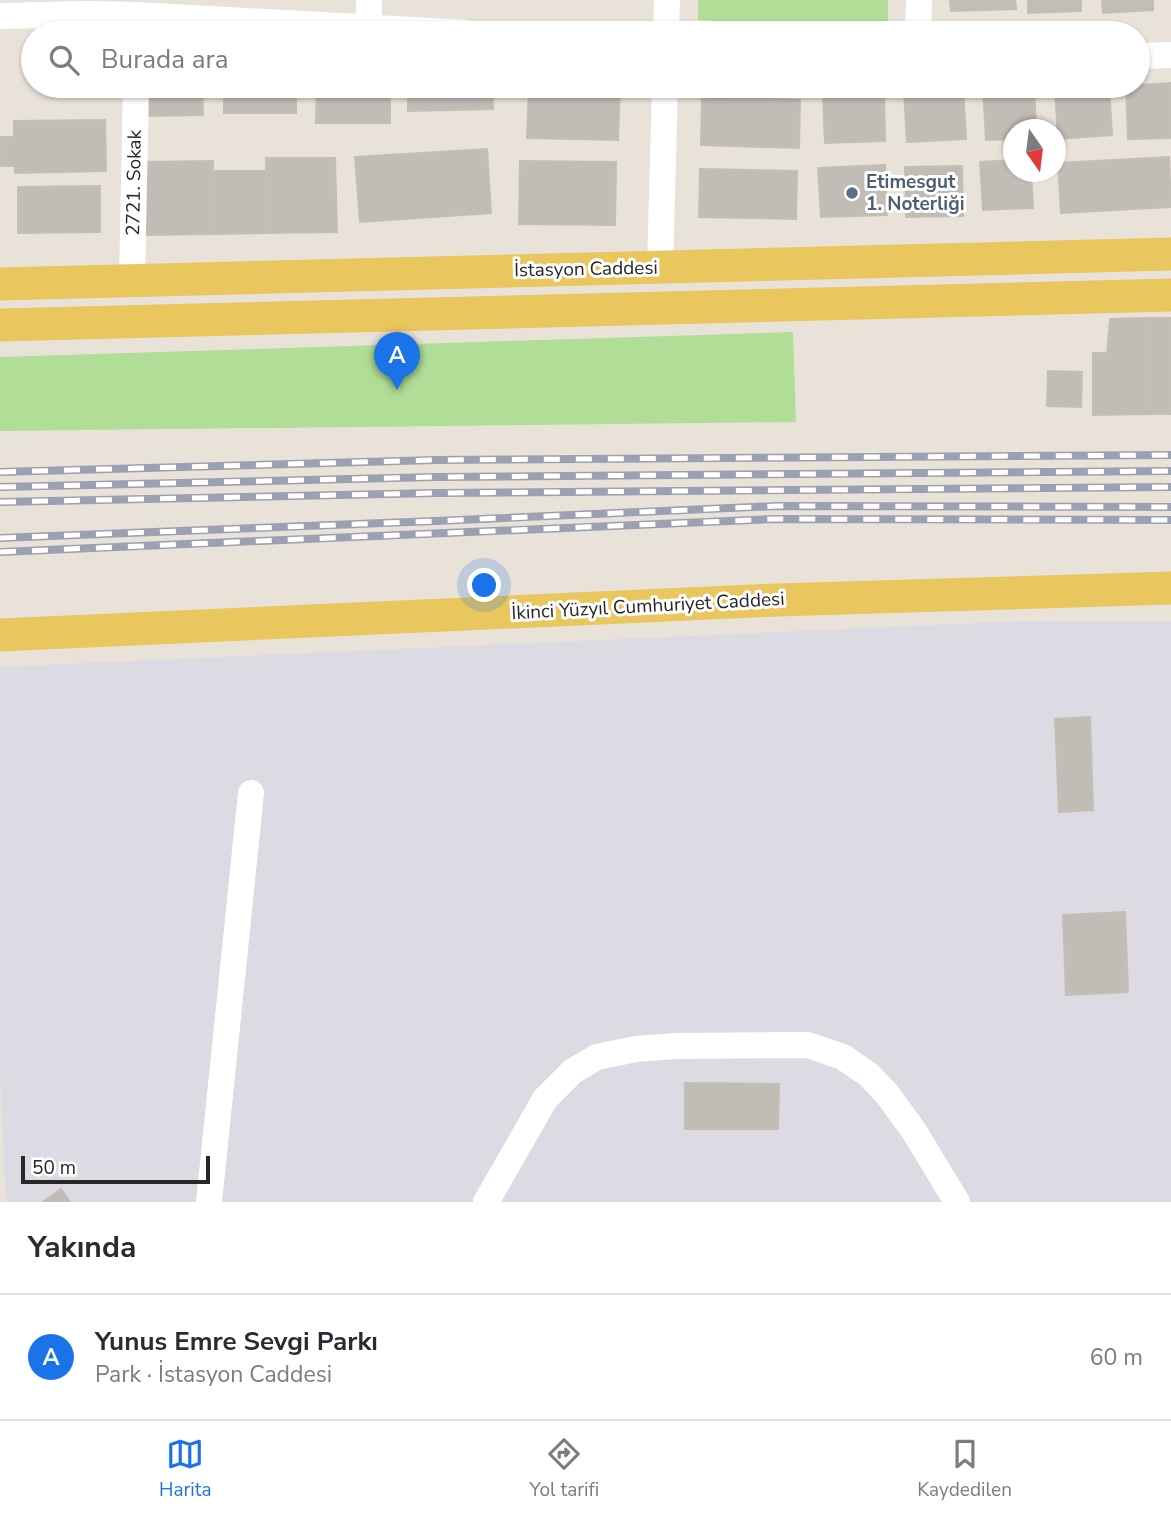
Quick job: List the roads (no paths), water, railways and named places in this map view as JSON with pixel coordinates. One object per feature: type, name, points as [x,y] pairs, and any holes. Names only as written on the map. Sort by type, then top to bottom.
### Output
[{"type":"main road","name":"İstasyon Caddesi","points":[[0,284],[1171,254]]},
{"type":"main road","points":[[0,325],[1171,295]]},
{"type":"main road","name":"İkinci Yüzyıl Cumhuriyet Caddesi","points":[[0,635],[777,600],[1171,587]]},
{"type":"street","points":[[369,0],[369,21]]},
{"type":"street","points":[[666,21],[667,0]]},
{"type":"street","points":[[918,21],[919,0]]},
{"type":"street","points":[[0,16],[85,7],[128,21]]},
{"type":"street","points":[[1150,56],[1171,55]]},
{"type":"street","name":"2721. Sokak","points":[[132,281],[135,98]]},
{"type":"street","points":[[660,267],[665,98]]},
{"type":"street","points":[[209,1202],[251,793]]},
{"type":"street","points":[[486,1202],[545,1099],[573,1071],[597,1057],[636,1049],[676,1046],[808,1045],[843,1057],[878,1084],[914,1131],[957,1202]]},
{"type":"railway","points":[[0,472],[435,460],[1171,455]]},
{"type":"railway","points":[[0,487],[436,477],[1171,471]]},
{"type":"railway","points":[[0,502],[436,493],[1171,487]]},
{"type":"railway","points":[[0,538],[777,506],[1171,507]]},
{"type":"railway","points":[[0,552],[776,519],[1171,520]]},
{"type":"place","name":"Etimesgut 1. Noterliği","points":[[852,193]]},
{"type":"place","name":"Yunus Emre Sevgi Parkı","points":[[397,390]]}]
